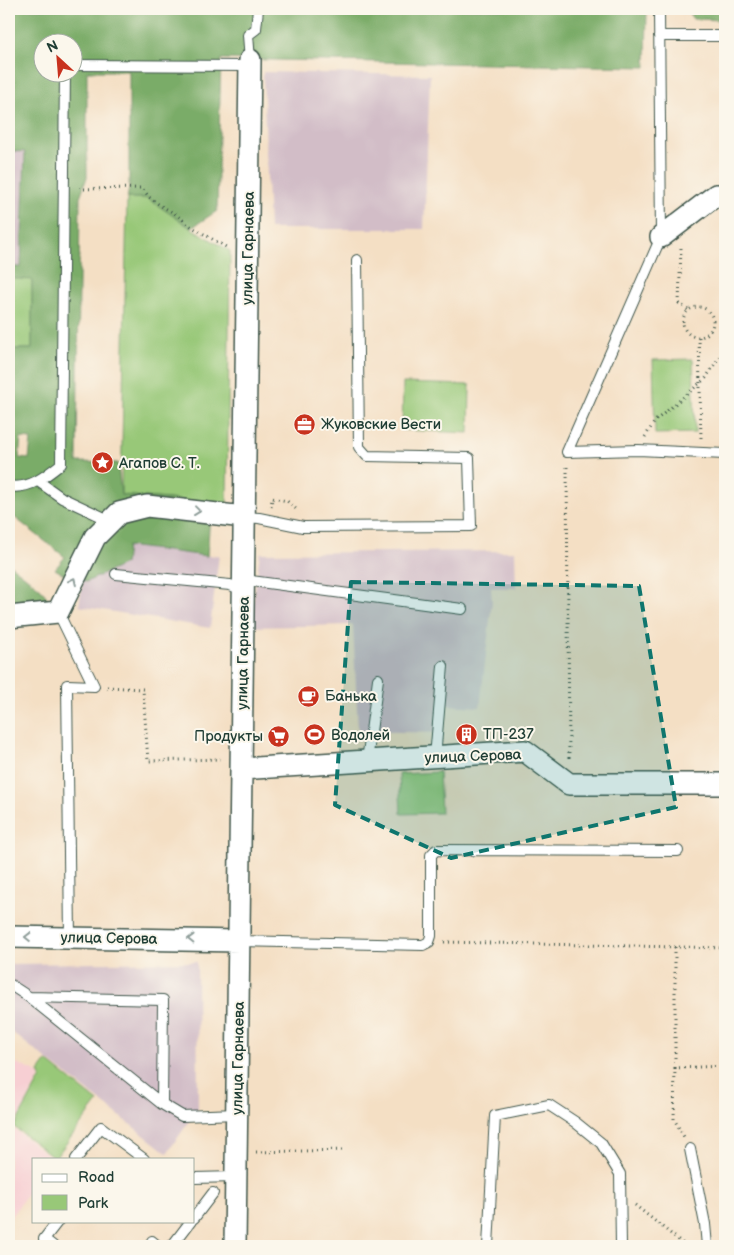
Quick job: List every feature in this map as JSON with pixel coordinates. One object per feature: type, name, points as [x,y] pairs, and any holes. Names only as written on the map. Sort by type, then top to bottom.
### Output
[{"type":"street","name":"улица Гарнаева","points":[[236,1246],[250,63]]},
{"type":"street","points":[[661,237],[716,195],[725,195]]},
{"type":"street","points":[[11,615],[58,612],[95,537],[119,513],[147,506],[244,518]]},
{"type":"street","name":"улица Серова","points":[[241,769],[525,751],[569,784]]},
{"type":"street","points":[[569,784],[725,784]]},
{"type":"street","name":"улица Серова","points":[[9,937],[239,941]]},
{"type":"lane","points":[[82,65],[250,63],[248,35],[256,29],[258,9]]},
{"type":"lane","points":[[659,9],[661,237],[658,240],[567,452],[638,450],[725,454]]},
{"type":"lane","points":[[659,36],[725,36]]},
{"type":"lane","points":[[9,486],[15,487],[38,481],[61,464],[65,82]]},
{"type":"lane","points":[[244,518],[259,518],[303,527],[471,526],[469,458],[367,456],[358,447],[357,260]]},
{"type":"lane","points":[[38,481],[62,498],[111,522]]},
{"type":"lane","points":[[116,574],[244,585],[462,609]]},
{"type":"lane","points":[[58,612],[94,686],[67,685],[70,938]]},
{"type":"lane","points":[[435,757],[442,666]]},
{"type":"lane","points":[[367,761],[378,679]]},
{"type":"lane","points":[[239,941],[423,945],[429,942],[431,936],[431,855],[436,850],[678,851]]},
{"type":"lane","points":[[9,984],[29,997],[162,1104],[182,1116],[237,1114]]},
{"type":"lane","points":[[29,997],[163,1000],[162,1104]]},
{"type":"lane","points":[[488,1246],[495,1116],[549,1105],[575,1122],[601,1143],[620,1174],[621,1246]]},
{"type":"lane","points":[[77,1158],[101,1127],[143,1158]]},
{"type":"lane","points":[[690,1149],[706,1224],[707,1246]]},
{"type":"lane","points":[[195,1178],[236,1177]]},
{"type":"lane","points":[[195,1217],[214,1192]]},
{"type":"lane","points":[[53,1246],[44,1239],[57,1222]]},
{"type":"lane","points":[[172,1246],[191,1222]]},
{"type":"path","points":[[64,189],[142,188],[149,197],[192,227],[232,250]]},
{"type":"path","points":[[681,222],[679,303],[688,310]]},
{"type":"path","points":[[694,307],[705,308],[712,315],[714,320],[711,330],[704,336],[694,337],[686,330],[683,320],[688,310],[694,307]]},
{"type":"path","points":[[699,337],[701,452]]},
{"type":"path","points":[[638,450],[654,421],[701,385],[725,348]]},
{"type":"path","points":[[567,452],[569,784]]},
{"type":"path","points":[[94,686],[143,689],[148,761],[220,759]]},
{"type":"path","points":[[429,942],[725,948]]},
{"type":"path","points":[[675,947],[674,1119],[690,1149]]},
{"type":"path","points":[[675,1068],[725,1066]]},
{"type":"path","points":[[9,1135],[12,1138],[9,1143]]},
{"type":"path","points":[[256,1152],[345,1150]]},
{"type":"path","points":[[620,1200],[632,1202],[686,1246]]},
{"type":"highlighted area","points":[[351,582],[639,586],[676,807],[451,858],[335,805]]},
{"type":"shaded area","points":[[263,72],[430,75],[424,229],[269,229]]},
{"type":"shaded area","points":[[9,151],[25,152],[21,267],[9,267]]},
{"type":"shaded area","points":[[124,544],[207,556],[219,555],[210,628],[79,606],[83,580]]},
{"type":"shaded area","points":[[515,551],[516,588],[491,588],[492,602],[480,707],[444,705],[442,733],[358,731],[353,625],[250,627],[260,553]]},
{"type":"shaded area","points":[[197,962],[198,1109],[167,1153],[9,1030],[9,964]]},
{"type":"shaded area","points":[[9,1060],[38,1073],[40,1076],[13,1128],[52,1158],[32,1158],[32,1187],[9,1220]]},
{"type":"green space","points":[[9,9],[647,9],[646,67],[221,59],[217,211],[191,228],[147,198],[127,198],[129,188],[129,71],[87,71],[87,177],[80,197],[77,462],[118,463],[121,495],[211,503],[207,556],[127,546],[125,564],[86,582],[74,580],[55,569],[65,557],[9,513],[9,349],[32,349],[32,280],[9,278],[9,267],[21,267],[25,152],[9,151]],"holes":[[[21,438],[31,439],[29,459],[19,458]]]},
{"type":"green space","points":[[686,9],[725,9],[725,20],[693,19]]},
{"type":"green space","points":[[127,198],[147,198],[191,228],[230,251],[227,504],[121,495]]},
{"type":"green space","points":[[9,278],[32,279],[32,349],[9,349]]},
{"type":"green space","points":[[693,359],[695,433],[655,434],[653,360]]},
{"type":"green space","points":[[403,383],[470,385],[469,433],[402,430]]},
{"type":"green space","points":[[9,564],[40,588],[58,612],[9,616]]},
{"type":"green space","points":[[439,772],[441,813],[401,814],[399,774]]},
{"type":"green space","points":[[47,1061],[98,1102],[55,1158],[14,1127],[41,1077],[39,1072]]},
{"type":"place","name":"Жуковские Вести","points":[[305,424]]},
{"type":"place","name":"Агапов С. Т.","points":[[103,463]]},
{"type":"place","name":"Банька","points":[[309,696]]},
{"type":"place","name":"ТП-237","points":[[467,734]]},
{"type":"place","name":"Водолей","points":[[315,735]]},
{"type":"place","name":"Продукты","points":[[279,736]]}]
